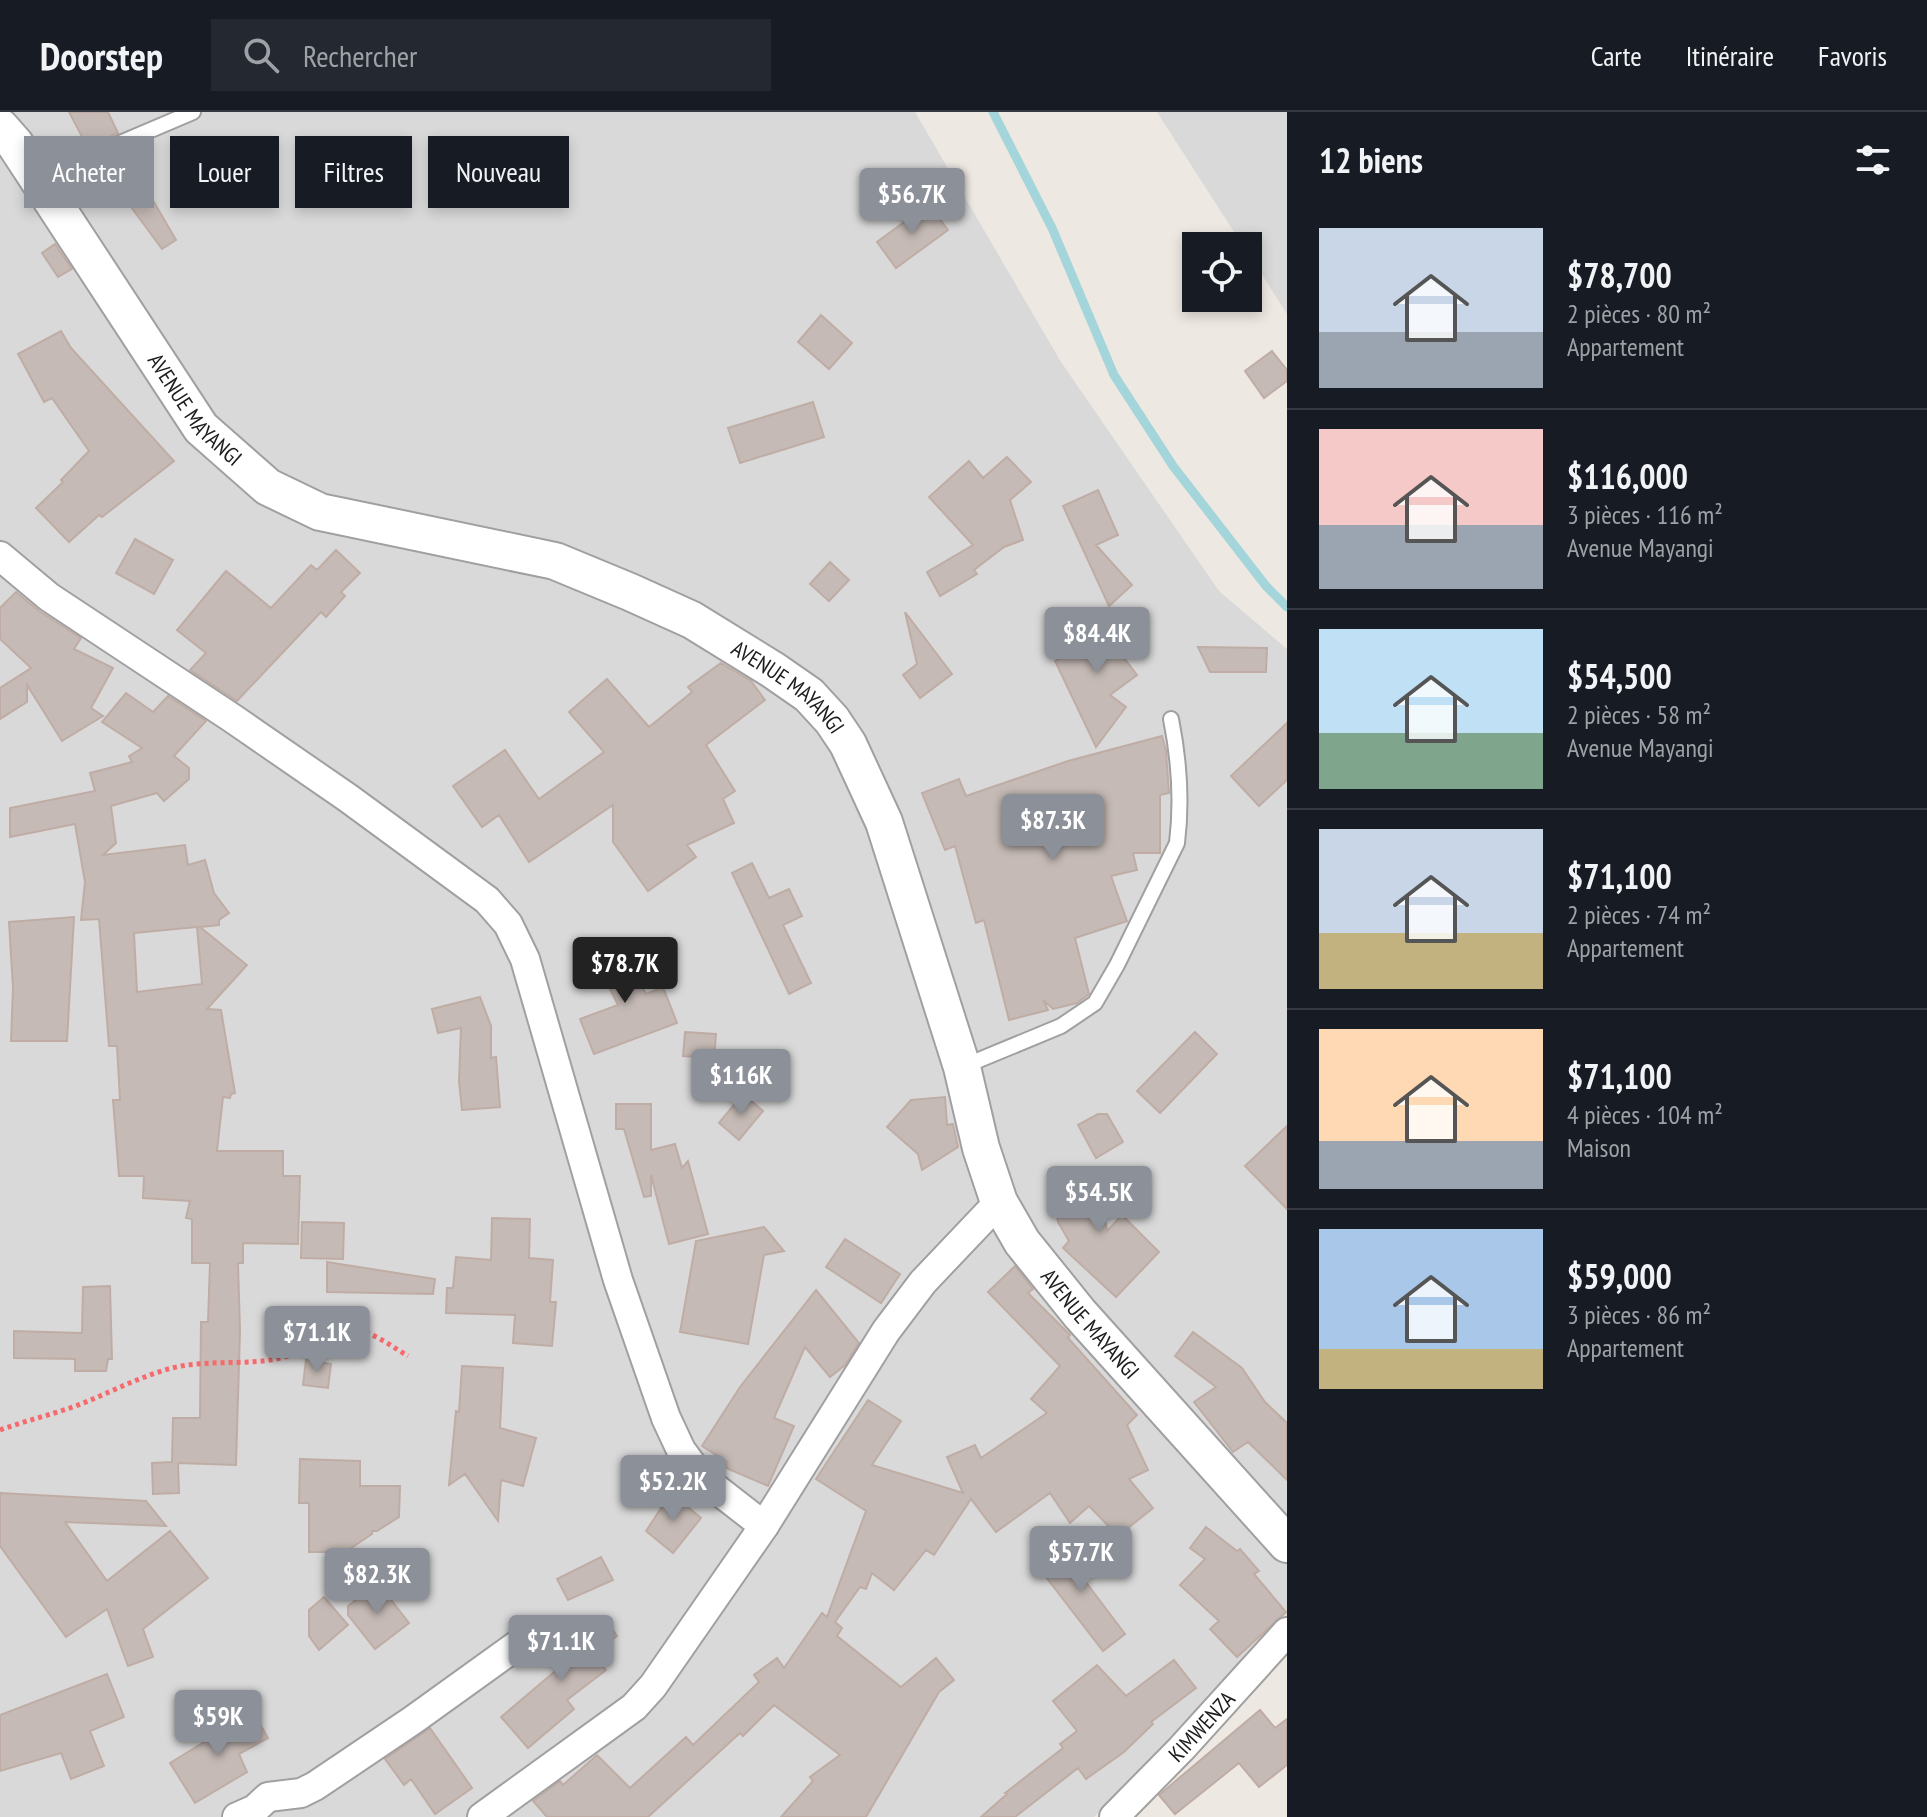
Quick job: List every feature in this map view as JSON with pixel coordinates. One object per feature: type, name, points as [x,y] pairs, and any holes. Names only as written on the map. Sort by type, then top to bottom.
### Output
[{"type":"street","name":"AVENUE MAYANGI","points":[[0,127],[24,158]]},
{"type":"street","name":"AVENUE MAYANGI","points":[[57,208],[201,428],[268,487],[320,512],[555,561],[692,620],[809,695],[832,720],[848,744],[884,822],[962,1067],[981,1148],[999,1202],[1022,1242],[1080,1314],[1287,1544]]},
{"type":"street","points":[[0,556],[49,597],[348,798],[487,900],[508,924],[525,959],[618,1280],[666,1418],[681,1450],[701,1477],[764,1526]]},
{"type":"street","points":[[482,1817],[634,1707],[653,1686],[764,1526],[886,1331],[923,1282],[999,1202]]},
{"type":"street","name":"KIMWENZA","points":[[1114,1817],[1181,1749],[1287,1632]]},
{"type":"street","points":[[237,1817],[255,1809],[268,1797],[301,1793],[315,1786],[520,1643]]},
{"type":"lane","points":[[136,136],[193,112]]},
{"type":"lane","points":[[962,1067],[1061,1026],[1095,1003],[1177,843],[1178,763],[1171,719]]},
{"type":"path","points":[[0,1430],[78,1405],[170,1369],[199,1363],[281,1358],[295,1353],[321,1335],[339,1330],[371,1334],[408,1356]]},
{"type":"shaded area","points":[[0,112],[915,112],[1061,362],[1219,591],[1287,649],[1287,1615],[1094,1817],[0,1817]]},
{"type":"shaded area","points":[[1157,112],[1287,112],[1287,314],[1262,275],[1262,232],[1234,232]]},
{"type":"building","points":[[69,112],[108,112],[118,133],[111,136],[82,136]]},
{"type":"building","points":[[154,202],[176,240],[162,249],[132,208],[154,208]]},
{"type":"building","points":[[929,204],[948,230],[896,268],[877,242]]},
{"type":"building","points":[[55,244],[72,269],[58,277],[42,253]]},
{"type":"building","points":[[821,315],[852,343],[829,369],[798,342]]},
{"type":"building","points":[[61,331],[71,348],[174,461],[102,517],[99,515],[69,542],[36,508],[89,451],[52,398],[44,402],[18,354]]},
{"type":"building","points":[[1272,351],[1287,370],[1287,381],[1264,398],[1245,371]]},
{"type":"building","points":[[813,402],[824,437],[740,463],[728,428]]},
{"type":"building","points":[[1007,457],[1031,482],[1010,500],[1023,540],[1004,547],[974,570],[977,574],[940,596],[927,572],[973,545],[929,497],[969,461],[983,478]]},
{"type":"building","points":[[1098,490],[1118,535],[1096,545],[1132,585],[1109,606],[1063,506]]},
{"type":"building","points":[[135,539],[173,560],[154,594],[116,573]]},
{"type":"building","points":[[336,550],[360,573],[341,592],[345,596],[326,617],[321,612],[237,701],[190,670],[206,653],[177,630],[226,571],[271,608],[311,565],[317,570]]},
{"type":"building","points":[[830,562],[849,580],[829,601],[810,584]]},
{"type":"building","points":[[16,592],[81,638],[74,649],[113,668],[91,708],[103,716],[62,741],[27,685],[27,702],[0,719],[0,688],[31,668],[0,639],[0,608]]},
{"type":"building","points":[[1113,611],[1128,640],[1115,646],[1137,675],[1110,695],[1126,707],[1096,747],[1055,661],[1076,648],[1071,642]]},
{"type":"building","points":[[905,612],[952,674],[920,698],[903,675],[917,664]]},
{"type":"building","points":[[1198,647],[1267,648],[1266,672],[1210,672]]},
{"type":"building","points":[[721,663],[751,681],[765,700],[706,745],[735,791],[723,799],[734,823],[687,845],[696,857],[648,891],[613,842],[613,805],[529,862],[499,815],[482,827],[453,786],[505,750],[539,799],[604,752],[569,712],[607,679],[649,727],[692,692],[688,687]]},
{"type":"building","points":[[126,693],[153,712],[168,696],[206,721],[174,756],[189,768],[189,779],[164,801],[157,793],[111,806],[116,843],[103,855],[185,845],[188,865],[205,860],[214,893],[229,913],[219,920],[219,925],[200,927],[247,965],[207,1009],[221,1010],[235,1093],[230,1098],[223,1097],[217,1151],[283,1151],[283,1176],[300,1176],[298,1244],[243,1243],[243,1263],[238,1263],[240,1331],[236,1465],[178,1463],[179,1493],[153,1494],[152,1463],[172,1462],[173,1418],[200,1418],[201,1322],[208,1322],[210,1263],[192,1263],[192,1219],[186,1218],[190,1201],[143,1198],[144,1176],[119,1176],[113,1100],[120,1100],[117,1046],[109,1046],[99,919],[81,920],[85,882],[75,824],[10,837],[10,808],[95,791],[90,773],[132,762],[129,756],[142,748],[102,722]],"holes":[[[197,927],[202,984],[137,992],[134,933]]]},
{"type":"building","points":[[1287,723],[1287,780],[1259,806],[1231,776]]},
{"type":"building","points":[[1162,736],[1169,793],[1160,795],[1160,853],[1133,853],[1137,870],[1111,876],[1127,921],[1075,938],[1089,994],[1077,1003],[1053,1009],[1043,1000],[1048,1010],[1009,1020],[984,920],[976,923],[955,846],[945,850],[922,793],[959,779],[966,796],[1068,761]]},
{"type":"building","points":[[752,863],[769,898],[789,889],[802,916],[783,925],[811,983],[789,994],[732,873]]},
{"type":"building","points":[[74,917],[67,1041],[11,1041],[13,988],[9,922]]},
{"type":"building","points":[[617,940],[646,994],[663,987],[677,1023],[594,1054],[580,1019],[618,1005],[592,953]]},
{"type":"building","points":[[480,997],[491,1026],[491,1058],[496,1057],[500,1107],[462,1110],[459,1081],[461,1028],[438,1033],[432,1009]]},
{"type":"building","points":[[685,1032],[716,1034],[714,1058],[683,1056]]},
{"type":"building","points":[[1195,1032],[1217,1054],[1160,1113],[1137,1091]]},
{"type":"building","points":[[743,1094],[763,1111],[739,1140],[719,1123]]},
{"type":"building","points":[[945,1097],[947,1125],[953,1124],[958,1147],[922,1170],[918,1154],[887,1127],[911,1100]]},
{"type":"building","points":[[616,1104],[651,1104],[651,1150],[675,1144],[682,1168],[688,1161],[708,1234],[669,1244],[651,1175],[651,1196],[644,1197],[624,1129],[616,1129]]},
{"type":"building","points":[[1098,1114],[1107,1114],[1123,1142],[1096,1158],[1078,1125]]},
{"type":"building","points":[[1287,1126],[1287,1209],[1245,1166]]},
{"type":"building","points":[[1096,1171],[1107,1231],[1122,1215],[1159,1252],[1116,1297],[1063,1248],[1069,1241],[1058,1222],[1051,1179]]},
{"type":"building","points":[[492,1218],[530,1219],[529,1258],[553,1260],[550,1302],[556,1302],[552,1346],[513,1343],[515,1315],[446,1313],[447,1288],[453,1288],[456,1257],[491,1260]]},
{"type":"building","points":[[302,1222],[344,1223],[343,1259],[301,1258]]},
{"type":"building","points":[[764,1227],[784,1251],[764,1255],[748,1344],[680,1332],[696,1241]]},
{"type":"building","points":[[845,1239],[900,1274],[881,1303],[826,1267]]},
{"type":"building","points":[[327,1262],[435,1279],[433,1294],[327,1292]]},
{"type":"building","points":[[1015,1266],[1033,1289],[1028,1293],[1070,1335],[1068,1338],[1137,1415],[1127,1425],[1148,1470],[1129,1479],[1153,1508],[1118,1536],[1089,1506],[1070,1523],[1050,1493],[996,1532],[971,1499],[934,1555],[926,1550],[894,1590],[872,1573],[866,1589],[860,1587],[835,1622],[842,1628],[837,1636],[901,1687],[936,1658],[954,1680],[939,1692],[866,1817],[781,1817],[813,1781],[810,1777],[840,1755],[774,1705],[743,1736],[740,1733],[648,1817],[547,1817],[533,1801],[560,1781],[563,1785],[597,1755],[630,1788],[686,1737],[693,1745],[759,1682],[754,1675],[777,1658],[784,1668],[822,1613],[827,1617],[866,1511],[816,1479],[868,1400],[901,1421],[872,1465],[963,1493],[947,1457],[975,1445],[981,1458],[1047,1413],[1031,1399],[1060,1366],[988,1292]]},
{"type":"building","points":[[110,1286],[112,1359],[108,1359],[106,1371],[75,1371],[75,1359],[14,1358],[14,1331],[82,1333],[83,1287]]},
{"type":"building","points":[[816,1290],[859,1343],[845,1365],[830,1377],[805,1347],[774,1418],[794,1426],[768,1486],[724,1467],[727,1462],[702,1446],[740,1387]]},
{"type":"building","points":[[1193,1332],[1242,1368],[1265,1402],[1287,1423],[1287,1480],[1248,1442],[1233,1452],[1194,1402],[1216,1387],[1175,1356]]},
{"type":"building","points":[[306,1360],[331,1364],[328,1388],[303,1385]]},
{"type":"building","points":[[462,1366],[503,1368],[500,1428],[536,1438],[523,1486],[501,1480],[498,1521],[465,1474],[449,1485]]},
{"type":"building","points":[[300,1459],[360,1461],[360,1486],[400,1486],[399,1517],[372,1531],[345,1552],[309,1552],[309,1503],[299,1503]]},
{"type":"building","points":[[0,1493],[146,1501],[166,1526],[65,1522],[107,1581],[170,1531],[208,1578],[143,1629],[153,1657],[128,1666],[107,1609],[66,1637],[0,1546]]},
{"type":"building","points":[[671,1493],[701,1518],[673,1553],[646,1531]]},
{"type":"building","points":[[1206,1527],[1237,1551],[1240,1549],[1259,1571],[1254,1574],[1286,1612],[1237,1657],[1210,1629],[1219,1621],[1180,1585],[1205,1559],[1190,1548]]},
{"type":"building","points":[[1078,1538],[1092,1556],[1076,1569],[1125,1634],[1103,1651],[1039,1568]]},
{"type":"building","points":[[601,1557],[613,1580],[568,1600],[557,1579]]},
{"type":"building","points":[[378,1583],[409,1623],[375,1649],[348,1615],[348,1606]]},
{"type":"building","points":[[324,1597],[348,1625],[319,1650],[309,1636],[309,1610]]},
{"type":"building","points":[[603,1616],[617,1636],[592,1653],[606,1670],[567,1700],[574,1709],[528,1748],[501,1717],[560,1667],[547,1649]]},
{"type":"building","points":[[1174,1660],[1196,1688],[1151,1722],[1153,1724],[1124,1752],[1086,1779],[1078,1768],[1015,1817],[981,1817],[1005,1793],[1063,1748],[1060,1744],[1077,1731],[1053,1701],[1097,1665],[1126,1696]]},
{"type":"building","points":[[107,1674],[124,1717],[90,1731],[104,1766],[71,1779],[61,1753],[0,1771],[0,1715]]},
{"type":"building","points":[[1260,1710],[1275,1728],[1287,1719],[1287,1765],[1259,1787],[1239,1763],[1175,1814],[1159,1795]]},
{"type":"building","points":[[253,1712],[268,1738],[239,1754],[247,1772],[195,1803],[170,1763]]},
{"type":"building","points":[[430,1728],[472,1788],[435,1814],[411,1779],[404,1785],[385,1759]]},
{"type":"waterway","points":[[993,112],[1052,228],[1114,375],[1173,466],[1266,586],[1287,607]]}]
